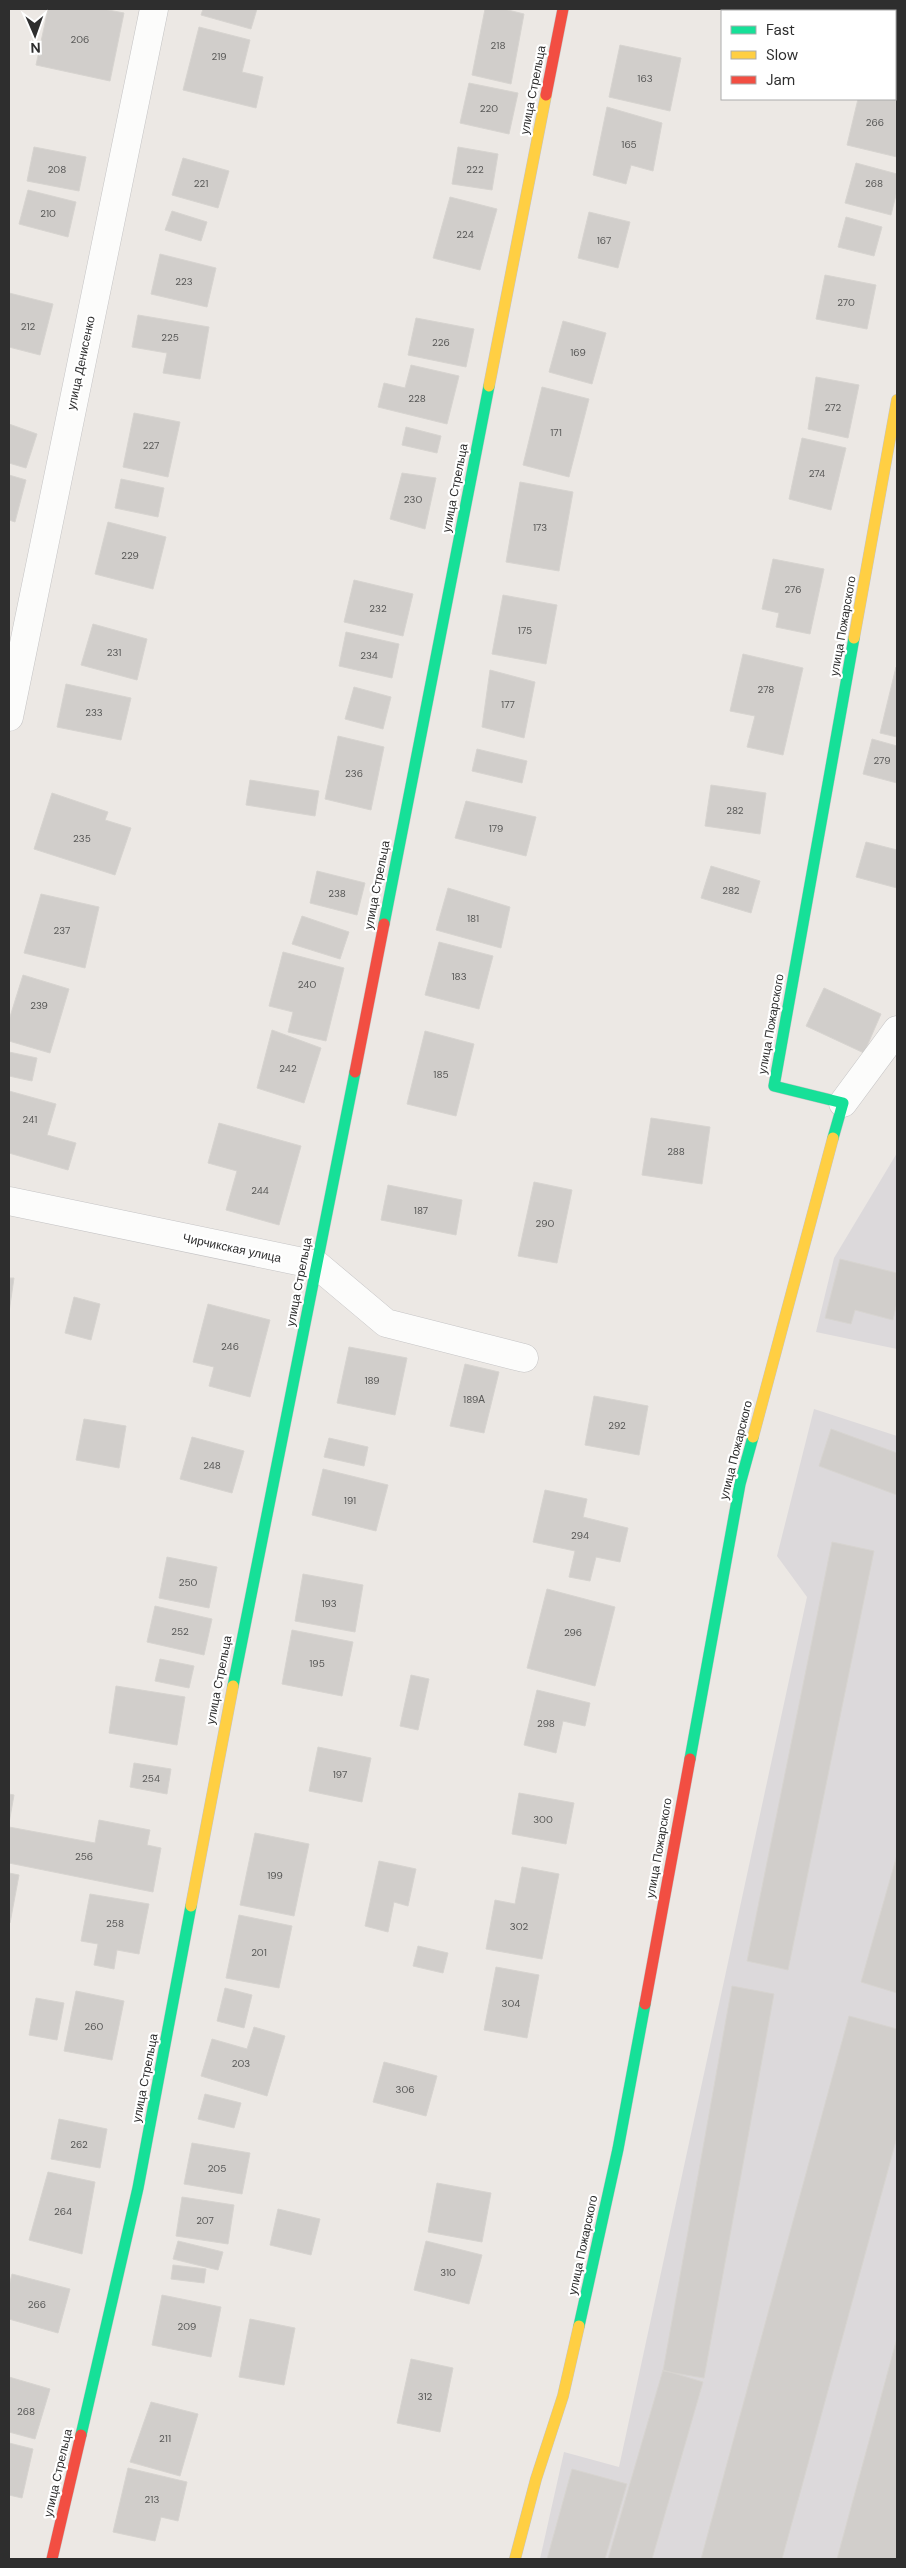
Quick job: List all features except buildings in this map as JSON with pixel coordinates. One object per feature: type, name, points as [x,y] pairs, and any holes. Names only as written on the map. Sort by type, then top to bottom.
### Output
[{"type":"street","name":"улица Денисенко","points":[[9,716],[154,9]]},
{"type":"street","name":"улица Стрельца","points":[[52,2559],[138,2188],[250,1588],[317,1265],[563,9]]},
{"type":"street","name":"улица Пожарского","points":[[515,2559],[536,2479],[563,2396],[618,2149],[740,1484],[843,1103],[774,1086],[897,400]]},
{"type":"street","points":[[843,1103],[897,1030]]},
{"type":"street","name":"Чирчикская улица","points":[[9,1201],[317,1265],[386,1323],[524,1358]]},
{"type":"shaded area","points":[[897,1153],[897,1349],[816,1332],[834,1258]]},
{"type":"shaded area","points":[[814,1409],[897,1436],[897,2559],[540,2559],[564,2452],[619,2467],[807,1597],[777,1556]]},
{"type":"traffic: fast","points":[[384,924],[489,386]]},
{"type":"traffic: fast","points":[[833,1138],[843,1103],[774,1086],[854,638]]},
{"type":"traffic: fast","points":[[233,1686],[355,1072]]},
{"type":"traffic: fast","points":[[690,1759],[740,1484],[753,1437]]},
{"type":"traffic: fast","points":[[81,2435],[138,2188],[191,1906]]},
{"type":"traffic: fast","points":[[579,2326],[618,2149],[645,2004]]},
{"type":"traffic: slow","points":[[489,386],[546,95]]},
{"type":"traffic: slow","points":[[854,638],[897,400]]},
{"type":"traffic: slow","points":[[753,1437],[833,1138]]},
{"type":"traffic: slow","points":[[191,1906],[233,1686]]},
{"type":"traffic: slow","points":[[515,2559],[536,2479],[563,2396],[579,2326]]},
{"type":"traffic: jam","points":[[546,95],[563,9]]},
{"type":"traffic: jam","points":[[355,1072],[384,924]]},
{"type":"traffic: jam","points":[[645,2004],[690,1759]]},
{"type":"traffic: jam","points":[[52,2559],[81,2435]]}]
